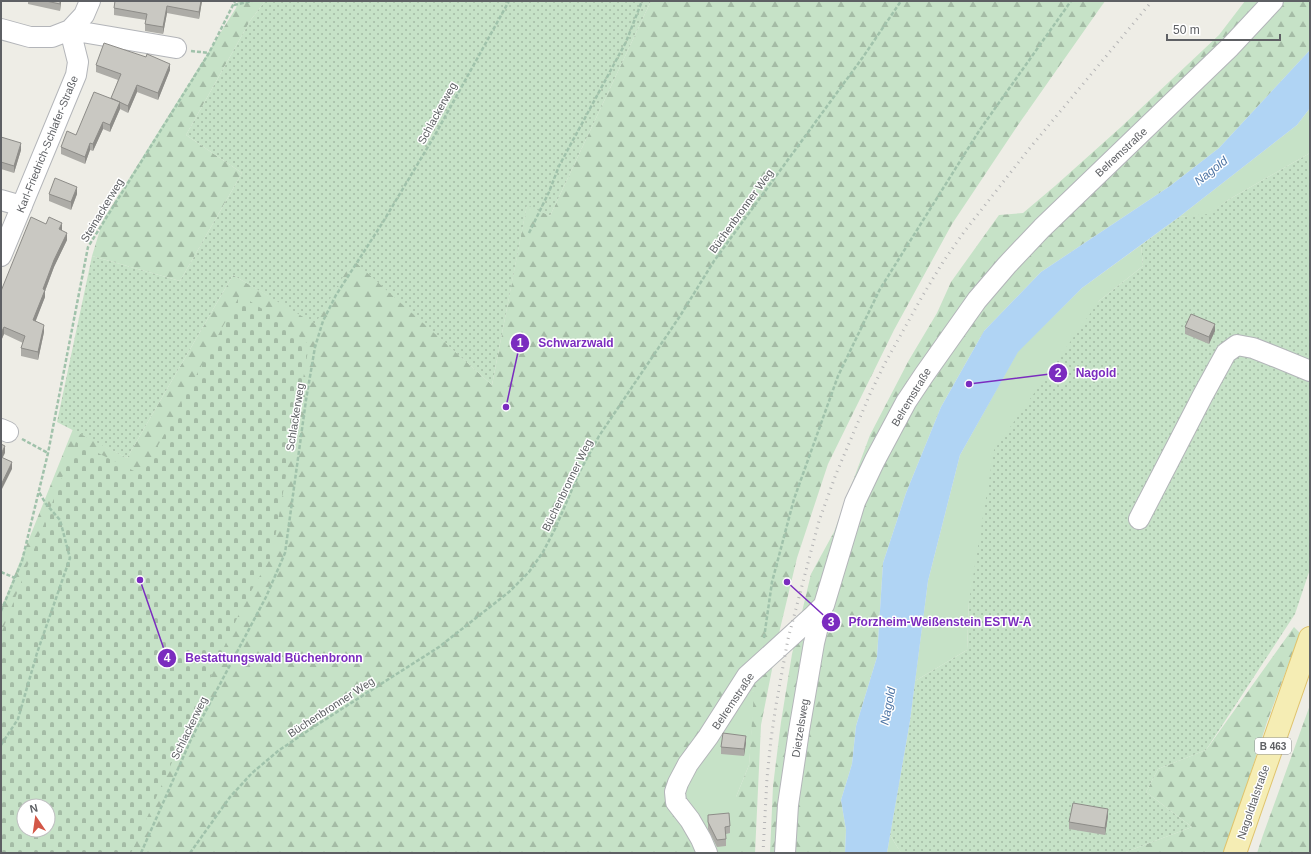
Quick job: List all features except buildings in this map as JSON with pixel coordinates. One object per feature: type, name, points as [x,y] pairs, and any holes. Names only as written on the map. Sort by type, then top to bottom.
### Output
[{"type":"main road","name":"Nagoldtalstraße","points":[[1235,853],[1310,638]]},
{"type":"street","points":[[1,29],[30,37],[52,37],[70,30],[84,15],[90,1]]},
{"type":"street","name":"Belremstraße","points":[[707,853],[690,820],[676,802],[675,792],[678,782],[688,764],[708,737],[747,676],[824,605],[863,483],[906,402],[954,331],[992,282],[1028,242],[1230,47],[1273,1]]},
{"type":"street","points":[[70,30],[176,48]]},
{"type":"street","name":"Karl-Friedrich-Schlafer-Straße","points":[[1,256],[76,75],[78,62],[70,30]]},
{"type":"street","points":[[1,200],[22,206]]},
{"type":"street","points":[[1139,519],[1226,353],[1237,345],[1253,348],[1310,371]]},
{"type":"street","name":"Dietzelsweg","points":[[785,853],[788,805],[803,707],[814,643],[824,605]]},
{"type":"path","name":"Steinackerweg","points":[[1,611],[22,561],[39,492],[88,247],[208,53],[235,1]]},
{"type":"path","points":[[234,5],[252,1]]},
{"type":"path","name":"Schlackerweg","points":[[141,853],[192,737],[266,597],[285,553],[306,400],[315,347],[323,321],[336,294],[435,135],[480,51],[509,1]]},
{"type":"path","points":[[529,233],[549,192],[559,166],[626,42],[642,1]]},
{"type":"path","name":"Büchenbronner Weg","points":[[190,853],[230,797],[252,773],[278,751],[439,647],[509,592],[529,572],[543,552],[555,529],[579,473],[599,436],[680,316],[714,261],[863,57],[901,1]]},
{"type":"path","points":[[760,664],[772,582],[794,499],[838,376],[880,289],[978,131],[1071,1]]},
{"type":"path","points":[[4,430],[48,453]]},
{"type":"path","points":[[1,745],[18,719],[37,653],[70,558],[60,520],[46,504],[39,492]]},
{"type":"path","points":[[1,572],[14,578]]},
{"type":"green space","points":[[238,1],[265,1],[250,21],[186,135],[242,173],[180,281],[92,256],[103,220],[236,8]]},
{"type":"green space","points":[[265,1],[651,1],[550,216],[527,205],[492,385],[353,260],[315,324],[233,275],[127,458],[57,422],[92,256],[180,281],[242,173],[186,135],[250,21]]},
{"type":"green space","points":[[651,1],[1105,1],[1018,125],[952,224],[894,330],[828,464],[797,558],[780,629],[761,725],[755,853],[736,853],[736,797],[749,765],[754,692],[734,685],[674,773],[701,853],[1,853],[1,609],[73,429],[127,458],[233,275],[315,323],[353,259],[492,385],[527,204],[550,216]]},
{"type":"green space","points":[[1245,1],[1310,1],[1310,50],[1219,148],[1170,186],[1041,272],[984,331],[941,407],[906,493],[883,563],[877,657],[856,726],[852,764],[841,800],[846,830],[845,853],[770,853],[773,786],[781,722],[792,654],[811,574],[834,532],[870,435],[909,360],[937,313],[951,282],[999,215],[1023,213],[1055,186],[1121,127],[1219,35]]},
{"type":"green space","points":[[1310,108],[1310,153],[1228,200],[1207,215],[1179,217],[1297,125]]},
{"type":"green space","points":[[1310,153],[1310,569],[1295,614],[1206,750],[1158,769],[1146,792],[1192,827],[1123,853],[901,853],[890,835],[910,721],[915,681],[967,650],[969,601],[994,450],[1099,301],[1143,266],[1141,245],[1179,217],[1207,214],[1228,200]]},
{"type":"green space","points":[[1141,245],[1143,266],[1099,301],[969,601],[967,650],[915,681],[928,581],[960,455],[1018,351],[1082,288]]},
{"type":"green space","points":[[240,295],[283,322],[309,345],[272,555],[243,605],[131,853],[1,853],[1,634],[76,442],[142,475]]},
{"type":"green space","points":[[1294,627],[1300,633],[1267,722],[1225,853],[1123,853],[1192,827],[1146,792],[1158,769],[1206,750]]},
{"type":"green space","points":[[734,685],[755,692],[749,765],[736,797],[736,853],[701,853],[674,773]]},
{"type":"green space","points":[[1310,705],[1310,853],[1257,853],[1263,835]]},
{"type":"green space","points":[[890,835],[901,853],[887,853]]},
{"type":"water","points":[[1310,50],[1310,108],[1297,125],[1179,217],[1082,288],[1018,352],[960,455],[928,581],[910,721],[887,853],[845,853],[846,830],[841,800],[852,764],[856,726],[877,657],[883,563],[906,493],[941,407],[984,331],[1041,272],[1170,186],[1219,148]]},
{"type":"railway","points":[[763,853],[767,778],[771,739],[788,639],[819,521],[836,474],[870,394],[884,365],[923,295],[943,262],[964,232],[1029,149],[1152,1]]},
{"type":"place","name":"Nagold","points":[[969,384]]},
{"type":"place","name":"Schwarzwald","points":[[506,407]]},
{"type":"place","name":"Bestattungswald Büchenbronn","points":[[140,580]]},
{"type":"place","name":"Pforzheim-Weißenstein ESTW-A","points":[[787,582]]}]
